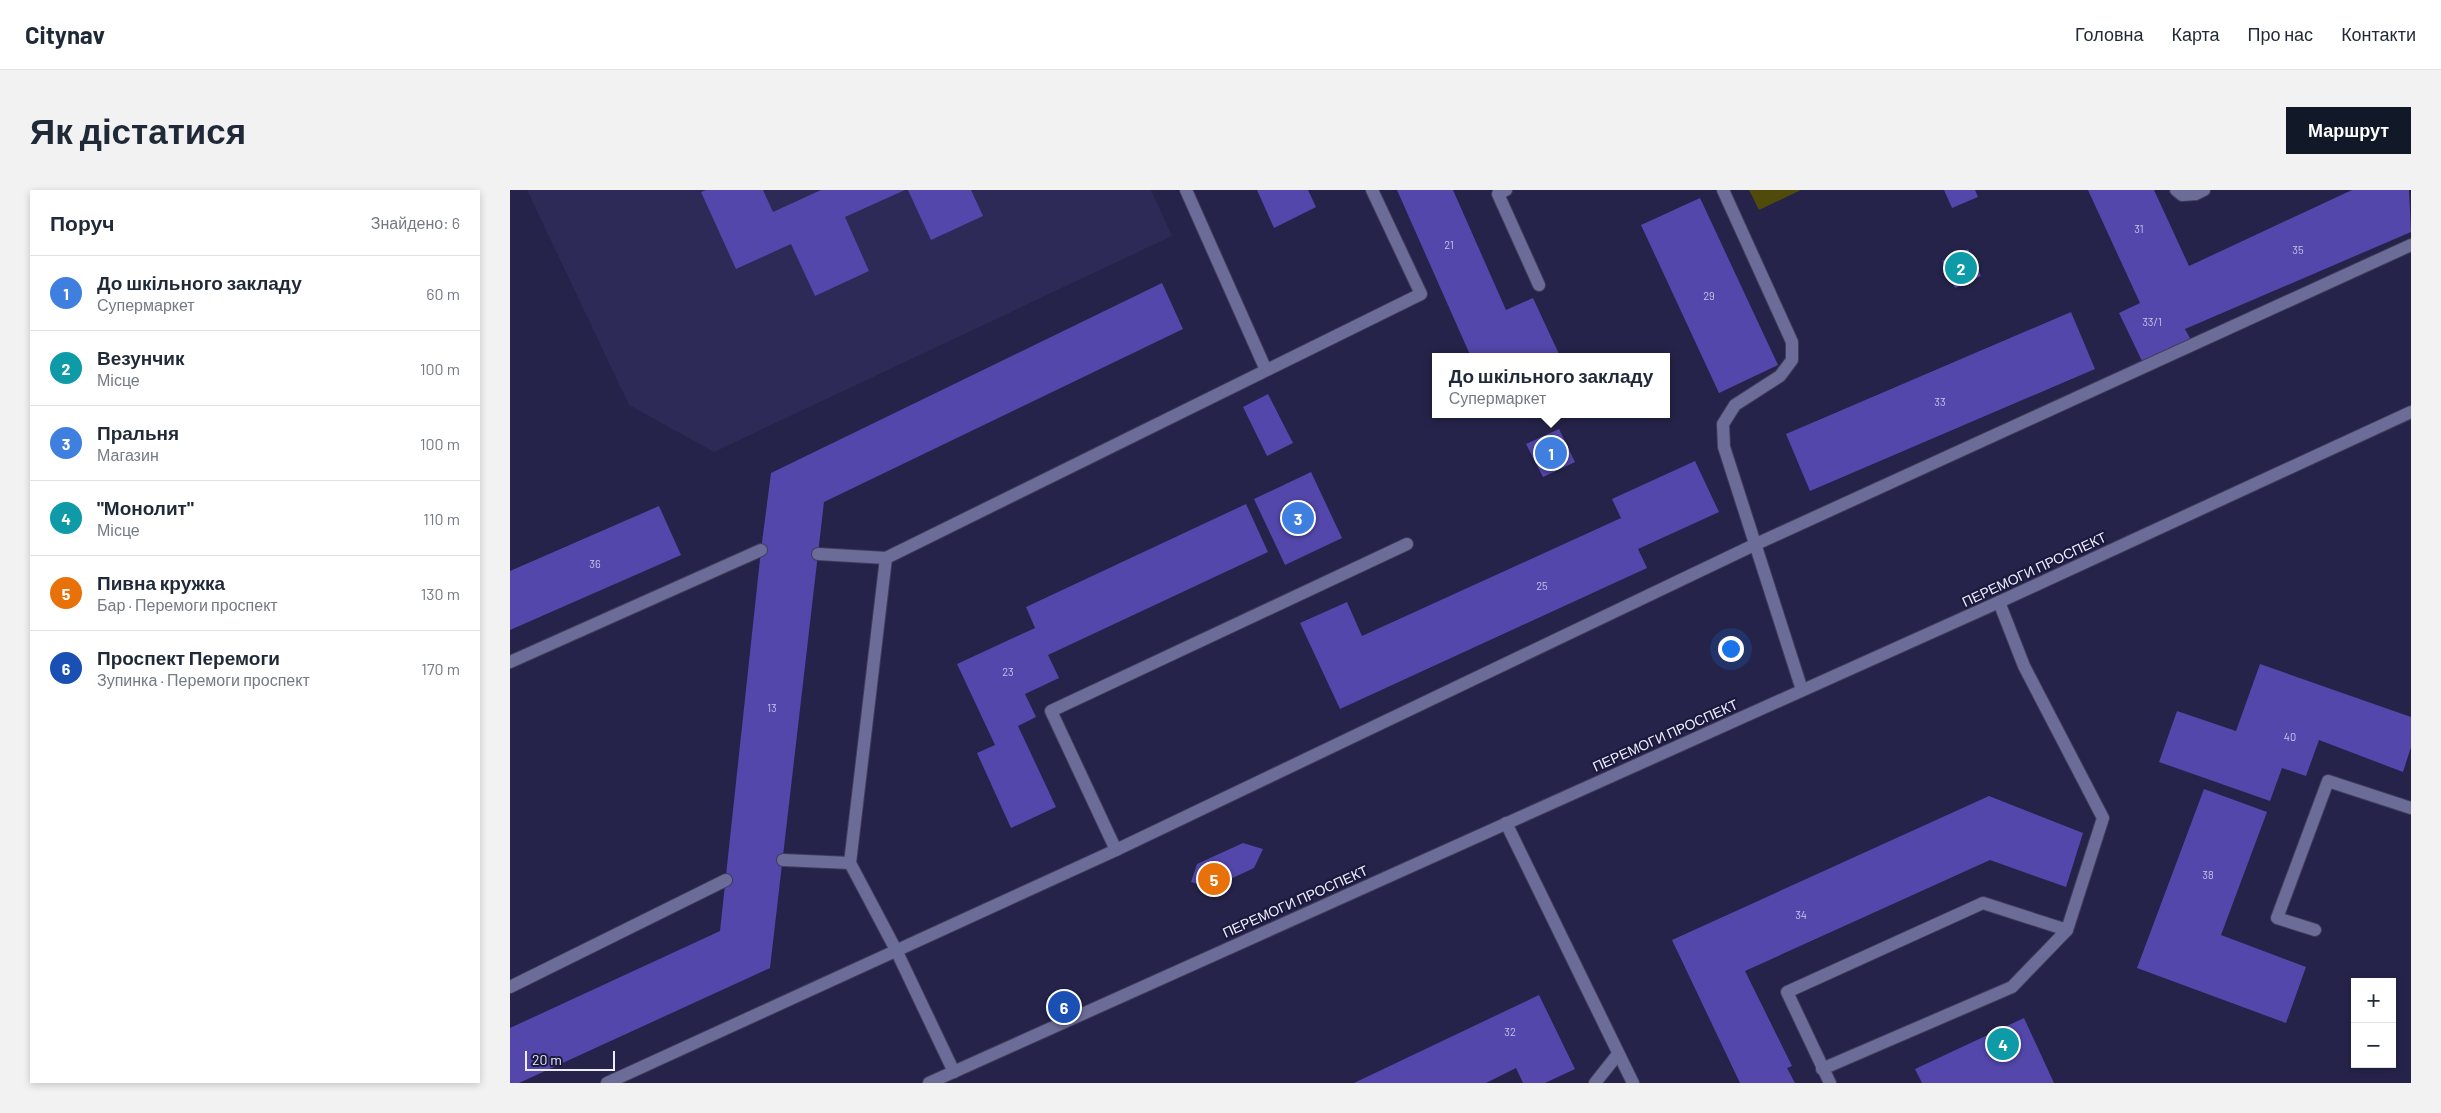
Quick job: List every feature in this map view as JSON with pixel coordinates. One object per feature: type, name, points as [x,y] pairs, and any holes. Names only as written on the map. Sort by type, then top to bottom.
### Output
[{"type":"street","points":[[1186,190],[1266,370]]},
{"type":"street","points":[[818,554],[886,558],[1421,294],[1372,190]]},
{"type":"street","points":[[1506,190],[1498,194],[1539,285]]},
{"type":"street","points":[[1723,190],[1792,342],[1792,360],[1780,376],[1735,405],[1723,424],[1724,447],[1802,690]]},
{"type":"street","points":[[2176,190],[2182,195],[2196,194],[2204,190]]},
{"type":"street","points":[[607,1083],[1116,850],[1754,545],[2411,245]]},
{"type":"street","name":"ПЕРЕМОГИ ПРОСПЕКТ","points":[[929,1083],[1999,602],[2411,412]]},
{"type":"street","points":[[1116,850],[1051,711],[1407,544]]},
{"type":"street","points":[[510,662],[761,550]]},
{"type":"street","points":[[886,558],[850,863],[896,950],[954,1072]]},
{"type":"street","points":[[1822,1069],[2012,987],[2067,930],[2103,818],[2024,666],[1999,602]]},
{"type":"street","points":[[2316,930],[2277,918],[2328,780],[2411,808]]},
{"type":"street","points":[[1506,823],[1632,1083]]},
{"type":"street","points":[[783,860],[850,863]]},
{"type":"street","points":[[510,987],[726,880]]},
{"type":"street","points":[[1830,1083],[1786,992],[1983,903],[2067,930]]},
{"type":"street","points":[[1595,1083],[1618,1054]]},
{"type":"shaded area","points":[[527,190],[1151,190],[1172,236],[714,452],[629,405]]},
{"type":"shaded area","points":[[1749,190],[1801,190],[1759,210]]},
{"type":"building","points":[[706,190],[763,190],[773,212],[821,190],[905,190],[845,217],[869,271],[815,296],[791,244],[736,269],[701,192]]},
{"type":"building","points":[[908,190],[971,190],[983,216],[931,240]]},
{"type":"building","points":[[1257,190],[1308,190],[1316,207],[1274,228]]},
{"type":"building","points":[[1397,190],[1453,190],[1506,310],[1533,298],[1559,353],[1469,353]]},
{"type":"building","points":[[1944,190],[1975,190],[1978,197],[1952,208]]},
{"type":"building","points":[[2088,190],[2154,190],[2189,266],[2352,190],[2409,190],[2411,232],[2185,329],[2191,340],[2143,363],[2119,313],[2140,303]]},
{"type":"building","points":[[1700,198],[1778,365],[1719,393],[1641,225]]},
{"type":"building","points":[[1968,249],[1981,276],[1955,288],[1942,261]]},
{"type":"building","points":[[1162,283],[1183,329],[824,502],[770,968],[519,1083],[510,1083],[510,1028],[720,931],[771,473]]},
{"type":"building","points":[[2071,312],[2095,369],[1810,491],[1786,434]]},
{"type":"building","points":[[1268,394],[1293,443],[1267,456],[1243,407]]},
{"type":"building","points":[[1559,429],[1575,462],[1543,477],[1526,444]]},
{"type":"building","points":[[1695,461],[1719,512],[1638,549],[1647,568],[1340,709],[1300,623],[1347,602],[1362,636],[1621,518],[1612,499]]},
{"type":"building","points":[[1311,472],[1342,538],[1285,565],[1254,499]]},
{"type":"building","points":[[1246,504],[1268,552],[1048,655],[1059,678],[1025,694],[1036,717],[1018,726],[1056,807],[1011,828],[977,753],[995,745],[957,664],[1035,628],[1026,607]]},
{"type":"building","points":[[659,506],[681,555],[510,630],[510,571]]},
{"type":"building","points":[[2260,664],[2411,717],[2411,747],[2403,772],[2319,740],[2306,776],[2282,768],[2270,801],[2159,762],[2177,711],[2236,731]]},
{"type":"building","points":[[2204,789],[2267,812],[2221,935],[2306,967],[2286,1023],[2137,968]]},
{"type":"building","points":[[1989,796],[2083,833],[2066,887],[1990,860],[1745,971],[1792,1066],[1787,1068],[1795,1083],[1740,1083],[1672,940]]},
{"type":"building","points":[[1243,843],[1263,849],[1254,868],[1211,888],[1191,882],[1197,864]]},
{"type":"building","points":[[1539,995],[1575,1069],[1545,1083],[1523,1083],[1516,1068],[1486,1083],[1354,1083]]},
{"type":"building","points":[[2024,1018],[2054,1083],[1922,1083],[1915,1069]]},
{"type":"place","name":"Везунчик","points":[[1961,268]]},
{"type":"place","name":"До шкільного закладу","points":[[1551,453]]},
{"type":"place","name":"Пральня","points":[[1298,518]]},
{"type":"place","name":"Пивна кружка","points":[[1214,879]]},
{"type":"place","name":"Проспект Перемоги","points":[[1064,1007]]},
{"type":"place","name":"\"Монолит\"","points":[[2003,1044]]}]
